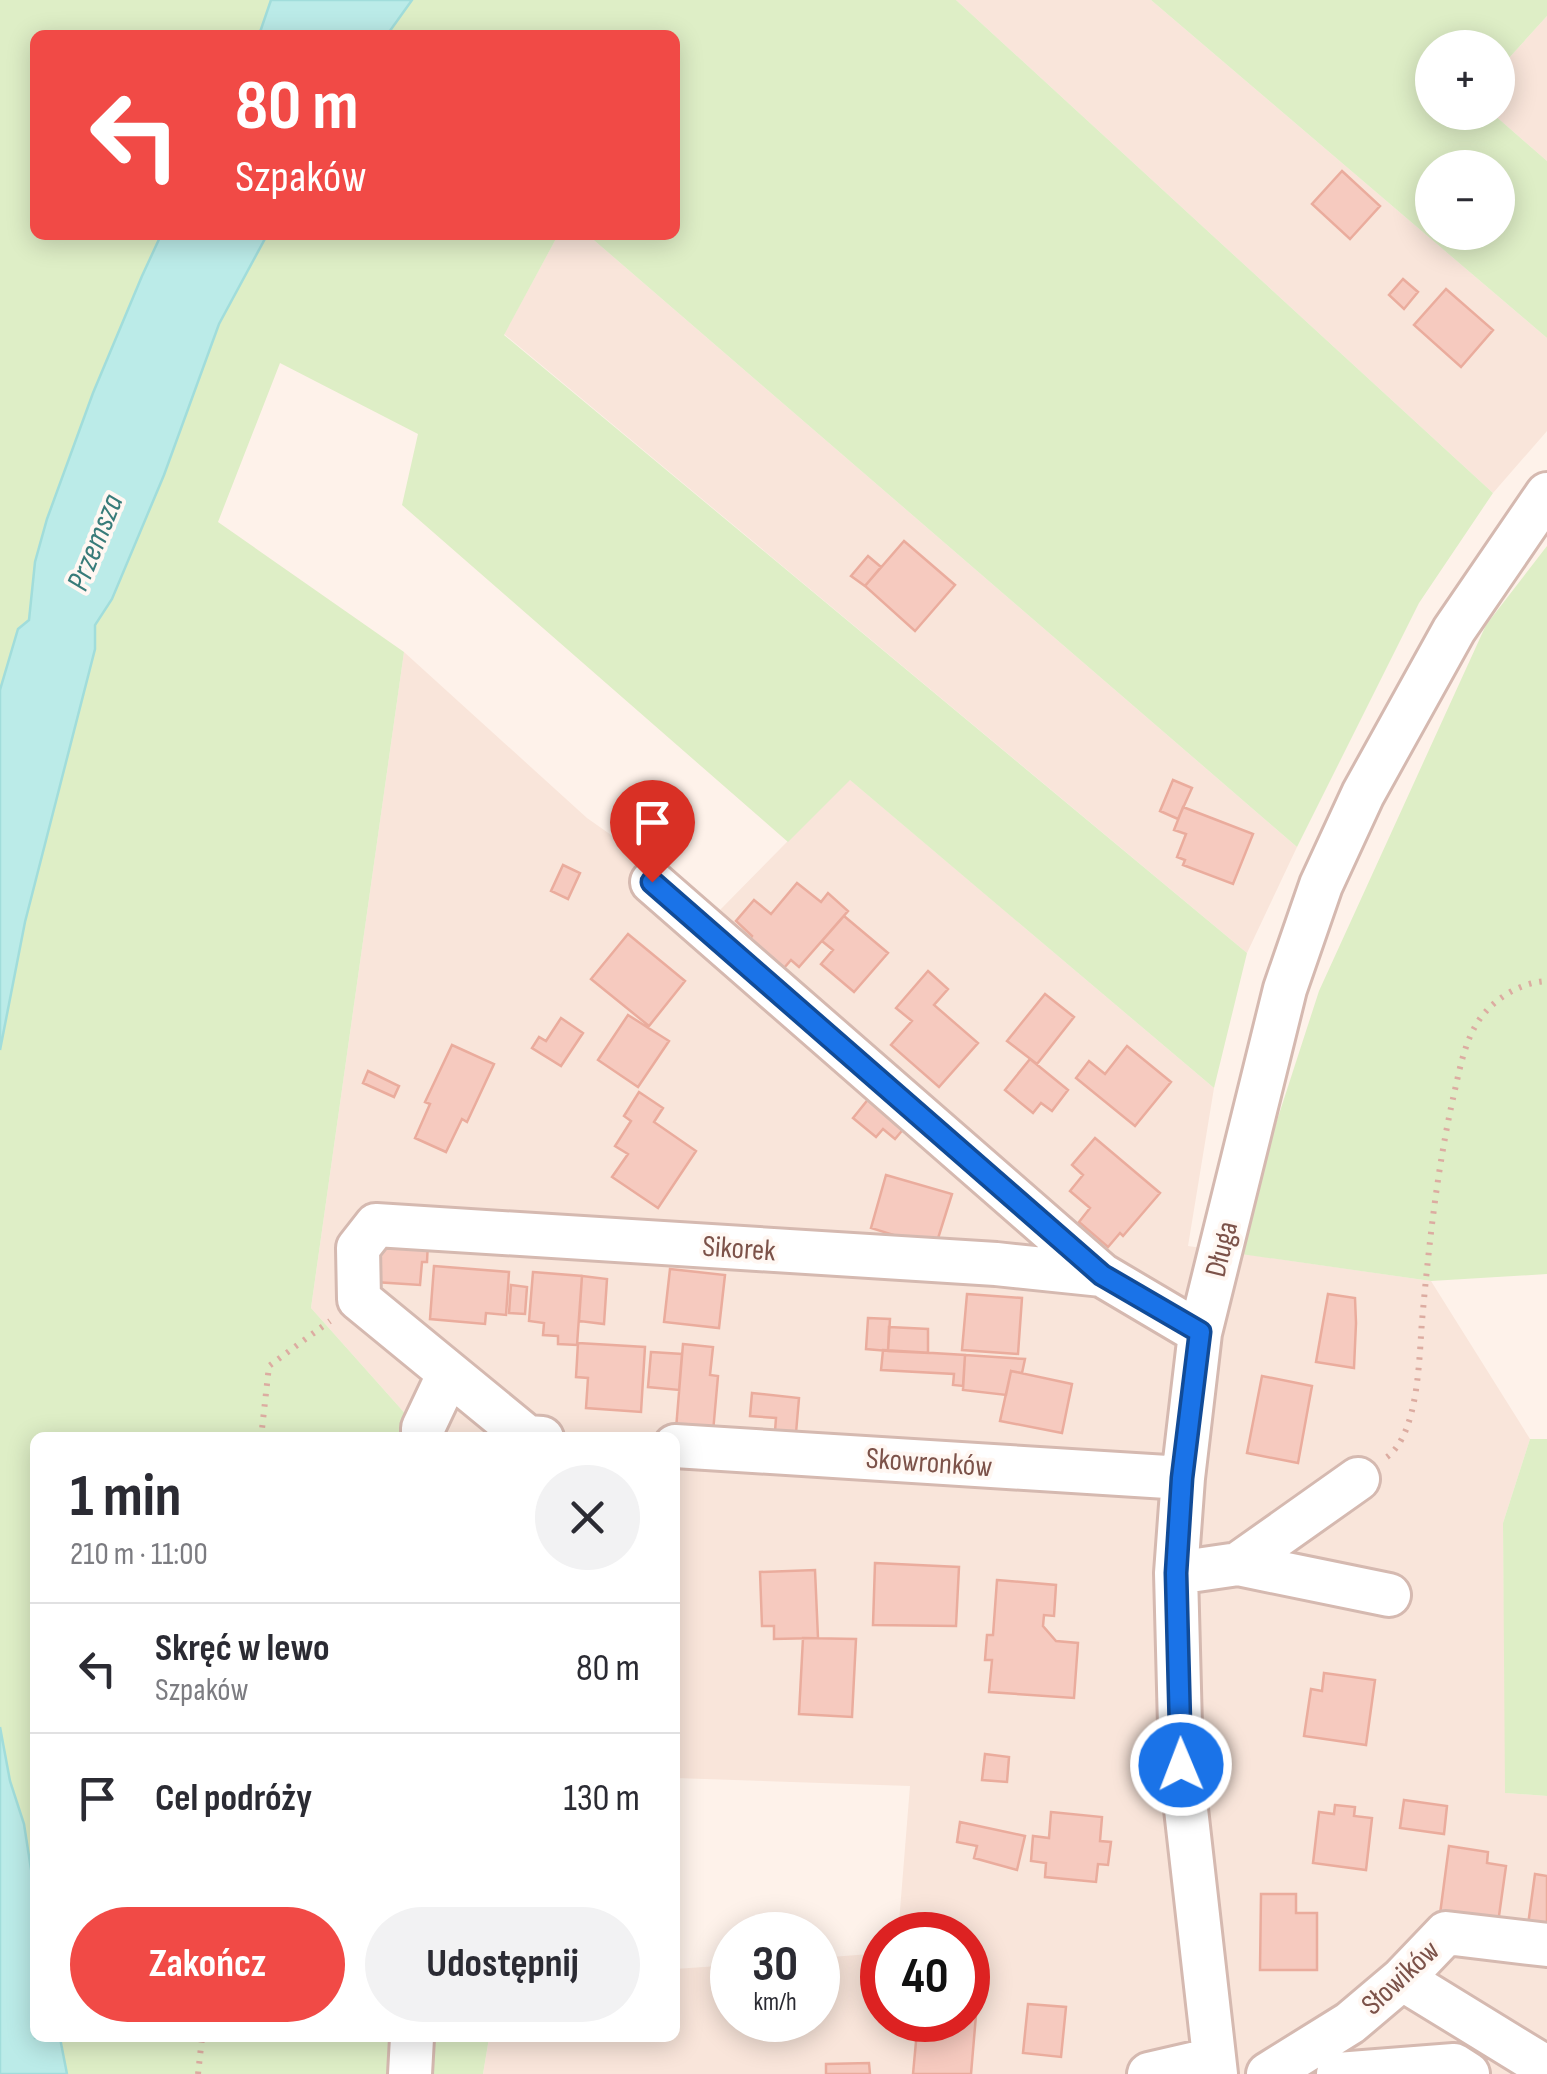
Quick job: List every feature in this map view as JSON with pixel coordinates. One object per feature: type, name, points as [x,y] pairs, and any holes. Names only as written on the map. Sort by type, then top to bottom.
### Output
[{"type":"street","name":"Długa","points":[[1215,2066],[1181,1765],[1176,1573],[1182,1478],[1200,1332],[1285,989],[1321,885],[1363,794],[1454,630],[1547,494]]},
{"type":"street","points":[[652,882],[1102,1275],[1200,1332]]},
{"type":"street","name":"Sikorek","points":[[359,1299],[358,1248],[376,1225],[996,1264],[1102,1275]]},
{"type":"street","points":[[359,1299],[522,1432]]},
{"type":"street","points":[[423,1432],[449,1373]]},
{"type":"street","name":"Skowronków","points":[[680,1446],[1182,1478]]},
{"type":"street","points":[[1238,1564],[1358,1479]]},
{"type":"street","points":[[1176,1573],[1238,1564],[1389,1595]]},
{"type":"street","name":"Słowików","points":[[1268,2074],[1350,2023],[1402,1979],[1446,1933],[1547,1945]]},
{"type":"street","points":[[1402,1979],[1547,2068]]},
{"type":"street","points":[[410,2074],[412,2042]]},
{"type":"street","points":[[1338,2074],[1454,2064],[1468,2074]]},
{"type":"street","points":[[1149,2074],[1215,2066]]},
{"type":"path","points":[[1358,1479],[1395,1452],[1410,1422],[1431,1224],[1464,1052],[1480,1018],[1503,995],[1547,981]]},
{"type":"path","points":[[262,1432],[268,1366],[359,1299]]},
{"type":"path","points":[[198,2074],[202,2042]]},
{"type":"shaded area","points":[[956,0],[1151,0],[1415,225],[1415,250],[1444,250],[1547,338],[1547,431],[1493,493]]},
{"type":"shaded area","points":[[1547,16],[1547,161],[1511,130],[1515,130],[1515,51]]},
{"type":"shaded area","points":[[555,240],[594,240],[1297,847],[1247,953],[504,334]]},
{"type":"shaded area","points":[[404,652],[587,818],[719,911],[849,779],[1214,1088],[1188,1246],[1431,1281],[1530,1439],[1503,1523],[1506,1793],[1547,1796],[1547,2074],[483,2074],[488,2042],[680,2042],[680,1969],[710,1967],[710,2042],[840,2042],[840,1956],[860,1955],[860,2042],[990,2042],[990,1912],[900,1912],[910,1786],[680,1778],[680,1432],[422,1432],[311,1308]]},
{"type":"green space","points":[[0,0],[271,0],[261,30],[30,30],[30,240],[159,240],[142,276],[32,594],[29,621],[0,688]]},
{"type":"green space","points":[[412,0],[956,0],[1493,493],[1419,603],[1297,847],[594,240],[680,240],[680,30],[391,30]]},
{"type":"green space","points":[[1151,0],[1547,0],[1547,16],[1515,51],[1515,30],[1415,30],[1415,130],[1511,130],[1547,161],[1547,338],[1444,250],[1515,250],[1515,150],[1415,150],[1415,225]]},
{"type":"green space","points":[[264,240],[555,240],[504,335],[1247,953],[1214,1088],[850,780],[788,842],[402,505],[418,434],[280,363],[218,522],[404,652],[311,1308],[422,1432],[30,1432],[30,1863],[0,1727],[0,1050],[25,922],[95,649],[94,625],[112,599],[164,475],[219,324]]},
{"type":"green space","points":[[1547,546],[1547,1274],[1431,1281],[1234,1253],[1319,991],[1486,625]]},
{"type":"green space","points":[[1530,1439],[1547,1439],[1547,1796],[1505,1793],[1503,1523]]},
{"type":"green space","points":[[61,2042],[488,2042],[483,2074],[67,2074]]},
{"type":"water","points":[[271,0],[412,0],[391,30],[261,30]]},
{"type":"water","name":"Przemsza","points":[[159,240],[264,240],[219,324],[164,475],[112,599],[95,625],[95,649],[25,922],[0,1050],[0,690],[18,629],[29,620],[35,562],[47,519],[93,393]]},
{"type":"water","points":[[0,1727],[30,1863],[30,2042],[61,2042],[67,2074],[0,2074]]},
{"type":"building","points":[[1342,171],[1380,206],[1350,239],[1312,204]]},
{"type":"building","points":[[1403,279],[1418,292],[1404,309],[1389,295]]},
{"type":"building","points":[[1446,289],[1493,330],[1461,367],[1414,325]]},
{"type":"building","points":[[904,541],[955,585],[915,631],[865,586]]},
{"type":"building","points":[[868,556],[881,567],[865,586],[851,576]]},
{"type":"building","points":[[1173,780],[1192,788],[1178,819],[1160,811]]},
{"type":"building","points":[[1183,807],[1253,834],[1233,884],[1183,865],[1185,860],[1177,857],[1186,834],[1174,830]]},
{"type":"building","points":[[563,865],[580,873],[568,899],[551,891]]},
{"type":"building","points":[[797,883],[821,902],[828,893],[848,911],[799,967],[791,960],[784,968],[750,939],[752,936],[736,921],[754,900],[771,914]]},
{"type":"building","points":[[844,916],[888,953],[854,992],[821,964],[833,950],[822,941]]},
{"type":"building","points":[[628,934],[685,981],[649,1026],[591,979]]},
{"type":"building","points":[[928,971],[948,989],[934,1005],[978,1043],[939,1087],[891,1045],[912,1021],[896,1008]]},
{"type":"building","points":[[1045,994],[1074,1017],[1037,1064],[1007,1041]]},
{"type":"building","points":[[628,1015],[669,1041],[638,1087],[598,1060]]},
{"type":"building","points":[[561,1018],[583,1033],[561,1066],[532,1048],[539,1037],[546,1041]]},
{"type":"building","points":[[452,1045],[494,1064],[467,1122],[462,1119],[446,1152],[415,1138],[430,1104],[425,1102]]},
{"type":"building","points":[[1127,1046],[1171,1082],[1135,1126],[1076,1078],[1089,1061],[1105,1074]]},
{"type":"building","points":[[1030,1059],[1068,1090],[1052,1111],[1041,1103],[1033,1113],[1005,1090]]},
{"type":"building","points":[[368,1071],[399,1086],[394,1097],[363,1083]]},
{"type":"building","points":[[639,1092],[663,1108],[654,1122],[696,1151],[658,1208],[612,1177],[628,1154],[615,1146],[631,1121],[624,1116]]},
{"type":"building","points":[[870,1097],[906,1126],[895,1139],[883,1129],[876,1137],[853,1118]]},
{"type":"building","points":[[1095,1138],[1160,1193],[1123,1236],[1120,1233],[1108,1247],[1079,1222],[1090,1208],[1070,1191],[1083,1175],[1072,1165]]},
{"type":"building","points":[[886,1175],[952,1194],[935,1248],[871,1228]]},
{"type":"building","points":[[378,1237],[428,1241],[420,1285],[375,1282]]},
{"type":"building","points":[[434,1266],[509,1272],[506,1315],[486,1313],[485,1324],[430,1319]]},
{"type":"building","points":[[670,1269],[725,1275],[719,1328],[664,1322]]},
{"type":"building","points":[[533,1272],[582,1276],[577,1345],[558,1344],[558,1336],[543,1335],[544,1323],[529,1321]]},
{"type":"building","points":[[582,1276],[607,1279],[604,1324],[579,1321]]},
{"type":"building","points":[[511,1285],[527,1287],[525,1314],[509,1313]]},
{"type":"building","points":[[967,1294],[1022,1298],[1018,1354],[962,1350]]},
{"type":"building","points":[[1328,1294],[1355,1298],[1354,1368],[1316,1362]]},
{"type":"building","points":[[868,1318],[890,1319],[888,1351],[866,1349]]},
{"type":"building","points":[[889,1327],[928,1329],[928,1353],[888,1351]]},
{"type":"building","points":[[578,1343],[645,1347],[641,1412],[586,1408],[588,1378],[576,1377]]},
{"type":"building","points":[[683,1344],[713,1347],[710,1375],[718,1376],[713,1432],[676,1429]]},
{"type":"building","points":[[883,1350],[965,1355],[963,1386],[953,1385],[954,1374],[881,1370]]},
{"type":"building","points":[[651,1352],[682,1354],[679,1390],[648,1387]]},
{"type":"building","points":[[965,1355],[1025,1359],[1022,1373],[1011,1371],[1006,1395],[963,1390]]},
{"type":"building","points":[[1011,1371],[1072,1384],[1062,1433],[1000,1421]]},
{"type":"building","points":[[1262,1376],[1312,1386],[1298,1463],[1247,1453]]},
{"type":"building","points":[[752,1393],[799,1398],[796,1433],[775,1431],[776,1418],[750,1416]]},
{"type":"building","points":[[875,1563],[959,1567],[956,1626],[873,1625]]},
{"type":"building","points":[[815,1570],[818,1638],[774,1639],[774,1626],[762,1626],[760,1572]]},
{"type":"building","points":[[997,1580],[1056,1585],[1054,1616],[1044,1615],[1043,1626],[1056,1641],[1078,1643],[1074,1698],[989,1692],[992,1660],[985,1660],[987,1635],[993,1635]]},
{"type":"building","points":[[803,1638],[856,1639],[852,1717],[799,1714]]},
{"type":"building","points":[[1324,1673],[1375,1680],[1366,1745],[1304,1736],[1311,1689],[1322,1691]]},
{"type":"building","points":[[985,1754],[1009,1757],[1007,1782],[982,1780]]},
{"type":"building","points":[[1404,1800],[1447,1806],[1444,1834],[1400,1828]]},
{"type":"building","points":[[1335,1805],[1355,1807],[1354,1816],[1372,1818],[1366,1870],[1313,1863],[1319,1812],[1334,1814]]},
{"type":"building","points":[[1051,1812],[1102,1817],[1100,1841],[1111,1842],[1108,1865],[1098,1864],[1096,1882],[1045,1877],[1046,1863],[1031,1861],[1033,1836],[1049,1838]]},
{"type":"building","points":[[960,1822],[1025,1836],[1017,1870],[974,1858],[977,1846],[957,1842]]},
{"type":"building","points":[[1449,1846],[1488,1852],[1487,1863],[1506,1866],[1498,1923],[1440,1914]]},
{"type":"building","points":[[1535,1874],[1547,1876],[1547,1927],[1528,1925]]},
{"type":"building","points":[[1261,1894],[1296,1894],[1296,1913],[1317,1913],[1317,1970],[1260,1970]]},
{"type":"building","points":[[1028,2004],[1066,2007],[1061,2057],[1023,2053]]},
{"type":"building","points":[[916,2042],[974,2042],[971,2074],[913,2074]]},
{"type":"building","points":[[869,2063],[870,2074],[826,2074],[826,2064]]},
{"type":"route","points":[[652,882],[1102,1275],[1200,1332],[1182,1478],[1176,1573],[1181,1765]]}]
